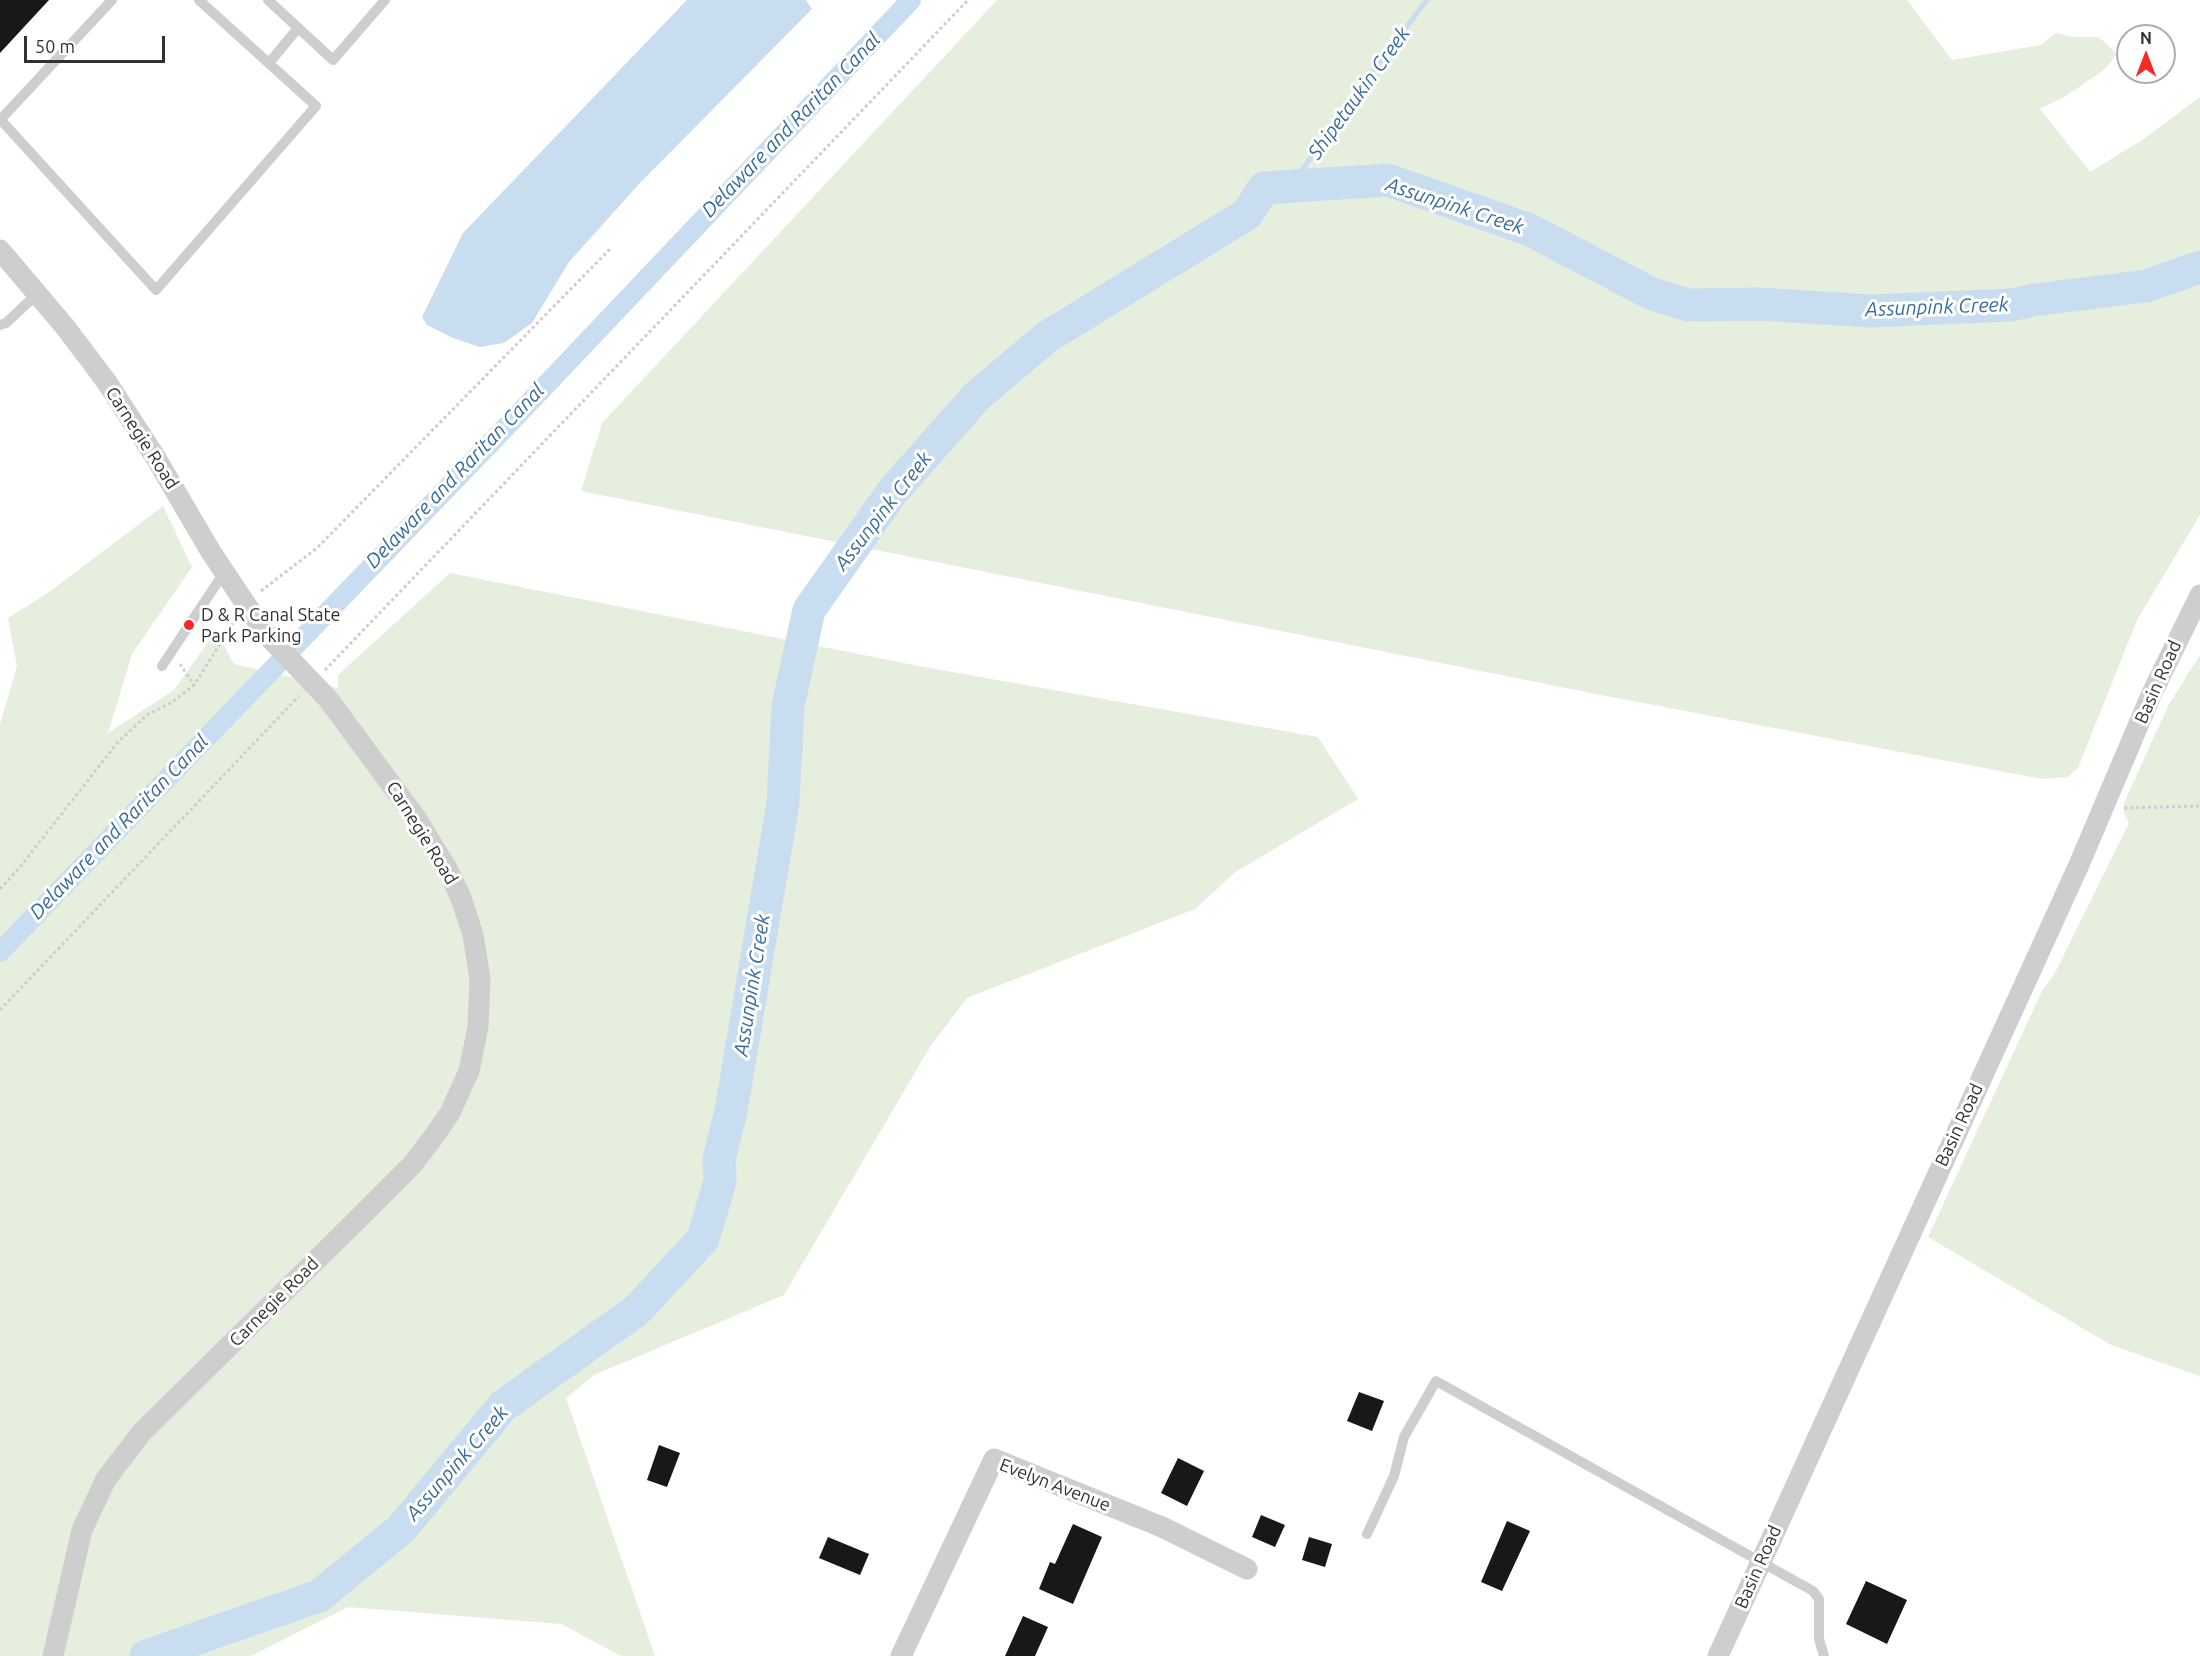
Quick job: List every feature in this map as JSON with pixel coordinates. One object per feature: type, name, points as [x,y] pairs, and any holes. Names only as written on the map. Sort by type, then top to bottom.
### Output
[{"type":"street","name":"Carnegie Road","points":[[0,250],[105,381],[265,633],[294,666],[328,699],[416,818],[449,872],[461,898],[473,934],[480,978],[475,1049],[469,1071],[450,1113],[411,1166],[142,1432],[120,1459],[87,1515],[62,1606],[53,1654]]},
{"type":"street","name":"Basin Road","points":[[1718,1656],[2079,867],[2101,809],[2179,634],[2200,594]]},
{"type":"street","name":"Evelyn Avenue","points":[[900,1656],[994,1459],[1162,1527],[1247,1569]]},
{"type":"lane","points":[[111,0],[0,120],[156,290],[316,106],[199,0]]},
{"type":"lane","points":[[268,0],[333,60],[385,0]]},
{"type":"lane","points":[[268,63],[298,28]]},
{"type":"lane","points":[[0,325],[6,323],[37,294]]},
{"type":"lane","points":[[162,666],[225,571]]},
{"type":"lane","points":[[1367,1534],[1394,1476],[1404,1437],[1436,1381],[1813,1591],[1819,1599],[1819,1639],[1824,1656]]},
{"type":"path","points":[[0,1010],[968,0]]},
{"type":"path","points":[[0,889],[28,858],[118,742],[147,715],[171,703],[194,685],[246,602],[317,548],[611,248]]},
{"type":"path","points":[[172,651],[194,685]]},
{"type":"path","points":[[2101,809],[2200,806]]},
{"type":"green space","points":[[997,0],[1907,0],[1952,60],[2041,45],[2056,33],[2072,37],[2099,37],[2116,53],[2105,69],[2066,96],[2040,109],[2090,172],[2142,140],[2200,97],[2200,515],[2138,618],[2078,768],[2068,777],[2042,779],[1591,693],[581,491],[602,423]]},
{"type":"green space","points":[[163,506],[192,567],[132,654],[108,733],[174,690],[216,631],[234,664],[338,688],[338,675],[450,573],[924,667],[1318,737],[1358,799],[1234,873],[1195,909],[967,998],[930,1047],[784,1295],[594,1375],[566,1398],[655,1656],[621,1656],[561,1624],[348,1607],[251,1656],[0,1656],[0,724],[17,666],[8,618],[49,592]]},
{"type":"green space","points":[[2200,655],[2200,1376],[2111,1345],[1928,1237],[2042,991],[2055,973],[2129,823],[2124,813],[2124,803],[2169,704]]},
{"type":"water","points":[[687,0],[806,0],[812,9],[639,184],[569,262],[532,323],[504,343],[480,347],[453,338],[427,325],[422,317],[463,233]]},
{"type":"building","points":[[0,0],[49,0],[0,53]]},
{"type":"building","points":[[1359,1392],[1384,1401],[1372,1431],[1347,1421]]},
{"type":"building","points":[[659,1445],[680,1453],[667,1487],[647,1480]]},
{"type":"building","points":[[1178,1458],[1204,1471],[1187,1506],[1161,1493]]},
{"type":"building","points":[[1261,1515],[1285,1525],[1275,1547],[1252,1537]]},
{"type":"building","points":[[1507,1521],[1530,1531],[1502,1591],[1481,1582]]},
{"type":"building","points":[[1073,1524],[1102,1537],[1073,1604],[1039,1589],[1050,1562],[1055,1564]]},
{"type":"building","points":[[828,1537],[869,1554],[860,1575],[819,1558]]},
{"type":"building","points":[[1309,1537],[1332,1544],[1325,1567],[1302,1560]]},
{"type":"building","points":[[1866,1581],[1907,1600],[1887,1644],[1846,1624]]},
{"type":"building","points":[[1023,1616],[1048,1627],[1035,1656],[1005,1656]]},
{"type":"waterway","name":"Delaware and Raritan Canal","points":[[0,952],[506,427],[911,0]]},
{"type":"waterway","name":"Shipetaukin Creek","points":[[1291,186],[1354,96],[1427,0]]},
{"type":"waterway","name":"Assunpink Creek","points":[[146,1656],[319,1596],[401,1529],[503,1406],[637,1310],[703,1239],[720,1181],[719,1159],[731,1111],[783,803],[788,706],[809,610],[893,491],[977,396],[1047,337],[1247,214],[1264,188],[1388,180],[1530,230],[1652,294],[1688,305],[1759,304],[1870,311],[2011,305],[2146,286],[2200,267]]},
{"type":"place","name":"D & R Canal State Park Parking","points":[[189,625]]}]
